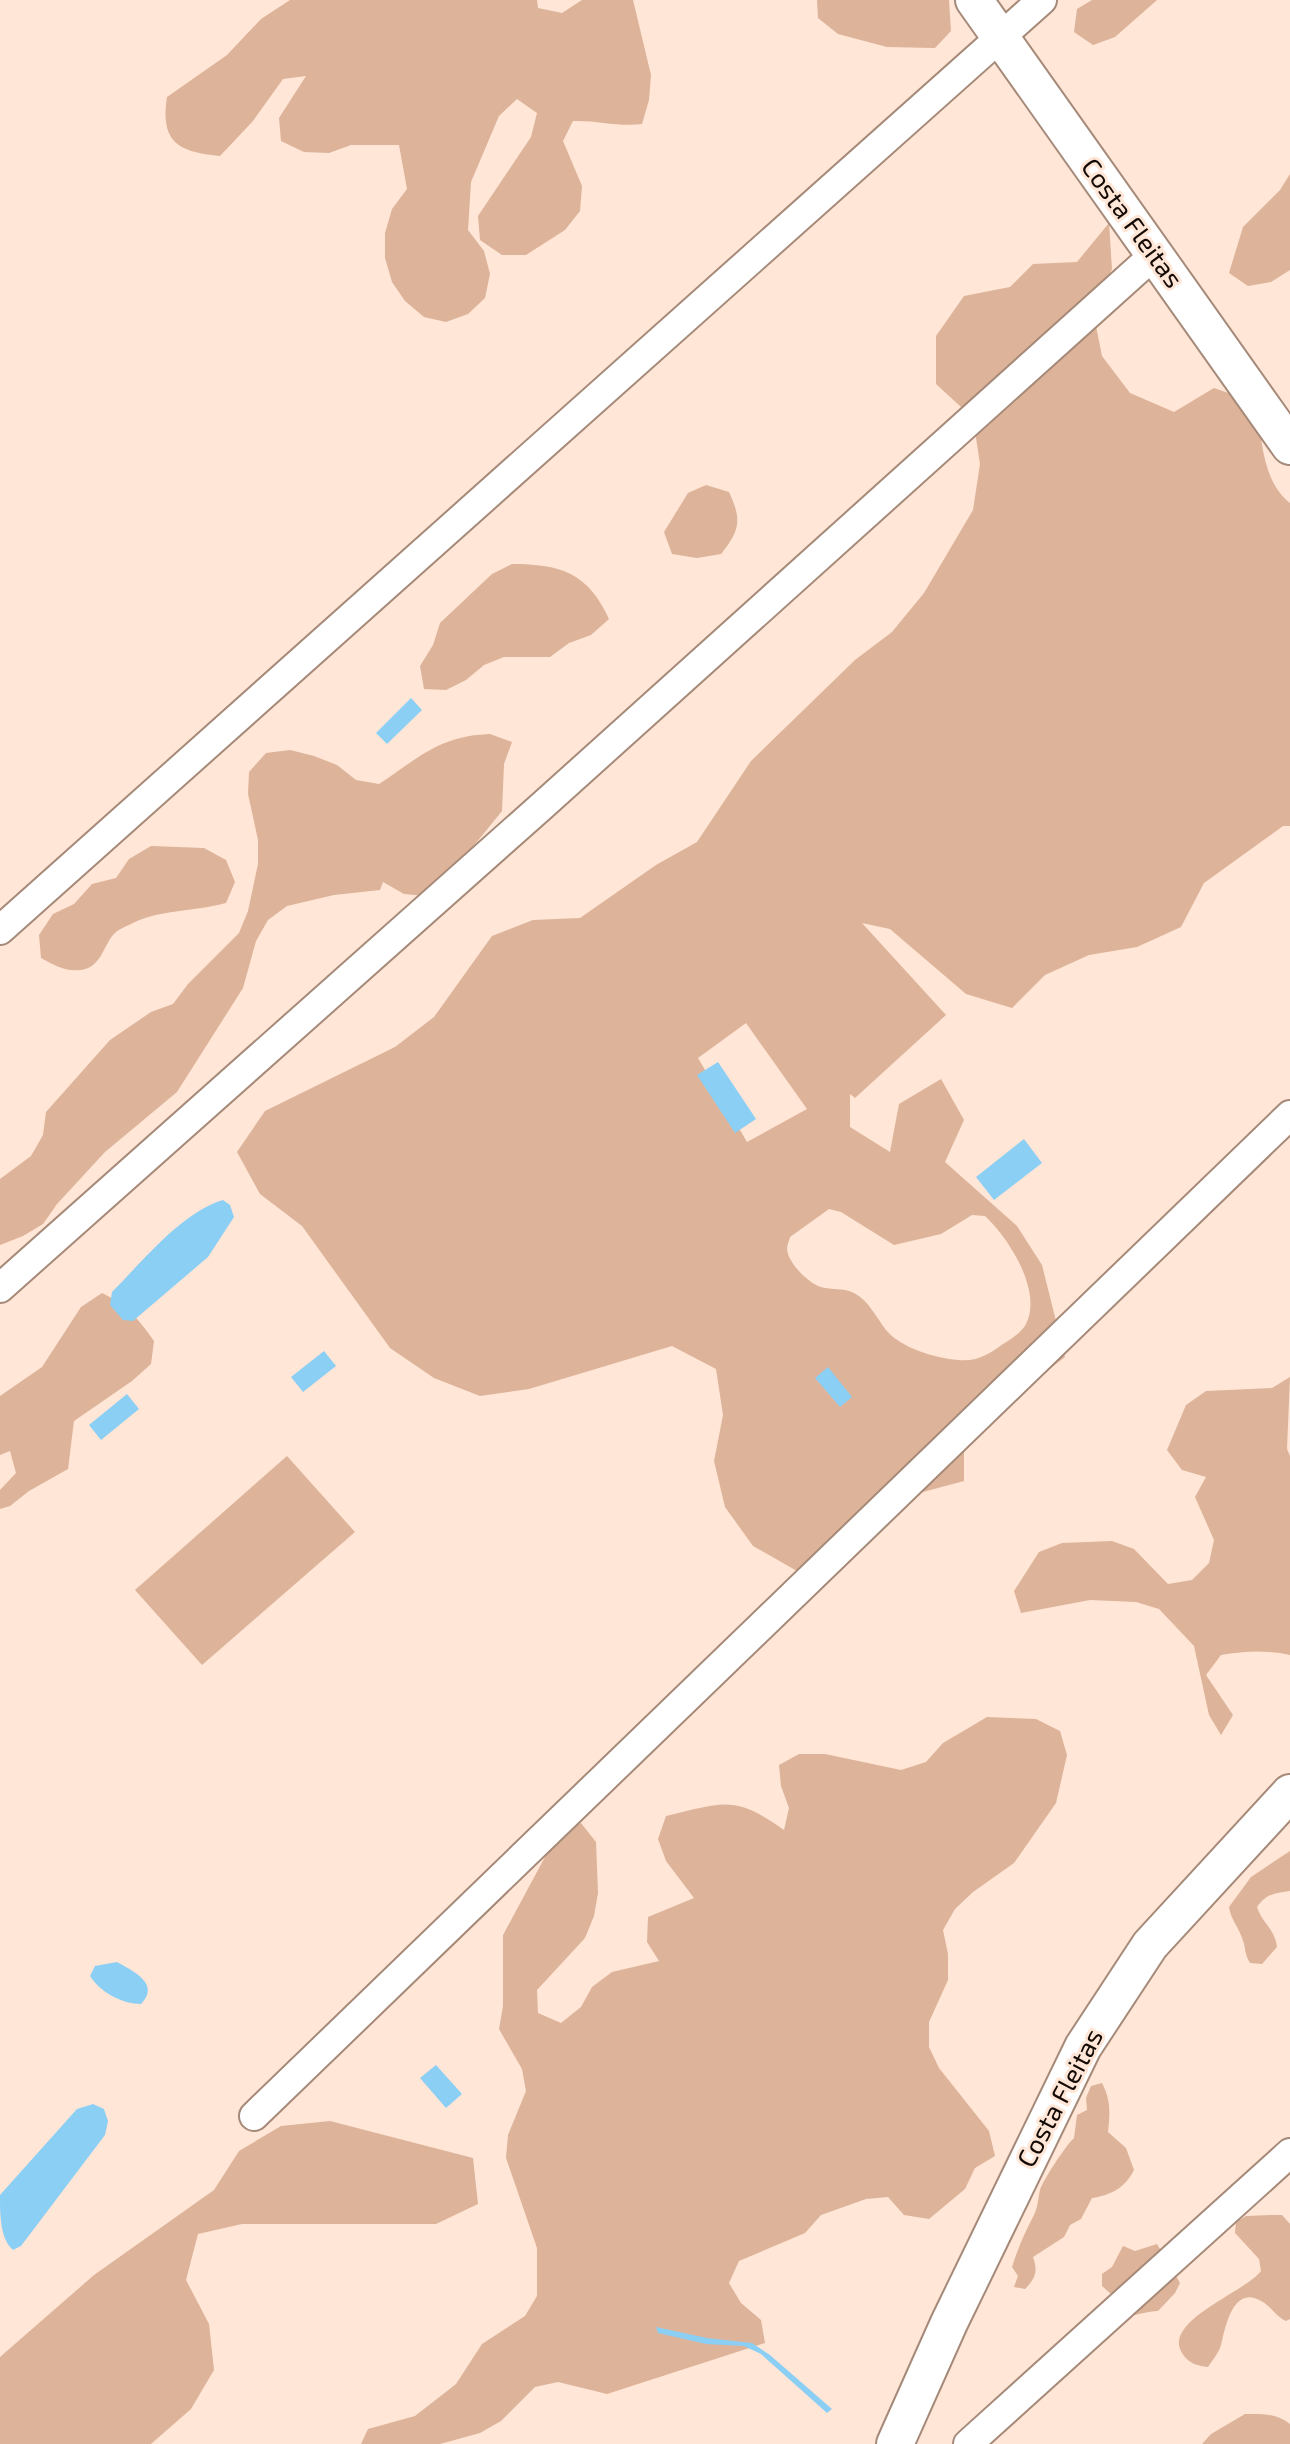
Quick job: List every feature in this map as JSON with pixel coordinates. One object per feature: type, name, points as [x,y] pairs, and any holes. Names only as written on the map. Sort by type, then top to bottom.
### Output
[{"type":"main road","name":"Costa Fleitas","points":[[974,0],[1290,446]]},
{"type":"main road","name":"Costa Fleitas","points":[[895,2444],[949,2323],[1083,2047],[1150,1945],[1290,1793]]},
{"type":"street","points":[[0,930],[1042,0]]},
{"type":"street","points":[[0,1288],[532,815],[1155,254]]},
{"type":"street","points":[[254,2116],[1290,1115]]},
{"type":"street","points":[[968,2444],[1290,2153]]},
{"type":"shaded area","points":[[290,0],[537,0],[538,8],[562,13],[582,0],[633,0],[651,75],[649,100],[642,124],[573,121],[563,141],[582,186],[580,211],[565,230],[526,255],[502,255],[480,240],[478,216],[531,137],[537,113],[517,99],[499,116],[471,182],[468,230],[484,251],[490,274],[485,298],[468,314],[446,322],[424,317],[405,301],[392,282],[385,258],[385,233],[392,209],[407,189],[399,145],[351,145],[329,153],[304,152],[281,141],[279,118],[306,76],[283,79],[253,121],[220,156],[183,147],[175,142],[166,125],[167,97],[227,55],[261,19]]},
{"type":"shaded area","points":[[817,0],[949,0],[951,31],[935,48],[887,47],[838,34],[818,18]]},
{"type":"shaded area","points":[[1092,0],[1157,0],[1115,37],[1093,45],[1074,32],[1077,9]]},
{"type":"shaded area","points":[[1290,174],[1290,270],[1271,282],[1248,286],[1229,273],[1243,227],[1280,190]]},
{"type":"shaded area","points":[[1109,223],[1112,269],[1093,311],[1102,356],[1130,393],[1174,412],[1214,388],[1257,403],[1268,471],[1290,503],[1290,826],[1283,826],[1204,883],[1181,927],[1137,947],[1089,955],[1045,975],[1012,1008],[966,994],[890,929],[862,923],[946,1015],[855,1098],[850,1094],[850,1127],[890,1152],[899,1104],[941,1079],[964,1120],[945,1162],[1017,1226],[1042,1265],[1065,1357],[964,1435],[964,1481],[867,1507],[841,1551],[797,1571],[753,1546],[725,1507],[714,1461],[723,1415],[716,1369],[672,1346],[529,1389],[480,1396],[434,1378],[390,1348],[302,1226],[260,1194],[237,1152],[265,1111],[395,1047],[434,1017],[492,936],[533,920],[580,918],[656,865],[697,842],[751,761],[855,660],[892,632],[924,593],[973,510],[980,464],[973,418],[936,384],[936,336],[964,296],[1010,287],[1033,264],[1077,262]],"holes":[[[746,1023],[807,1109],[747,1142],[698,1058]],[[829,1209],[841,1212],[894,1245],[941,1234],[972,1215],[985,1216],[1004,1237],[1027,1281],[1030,1311],[1026,1324],[1016,1336],[982,1357],[971,1360],[939,1357],[900,1342],[886,1330],[859,1296],[845,1290],[818,1286],[794,1266],[787,1249],[790,1237]]]},
{"type":"shaded area","points":[[706,485],[729,492],[737,518],[732,538],[721,554],[697,558],[672,554],[664,532],[688,493]]},
{"type":"shaded area","points":[[512,564],[545,566],[571,574],[592,591],[609,619],[591,635],[569,643],[550,657],[504,657],[484,665],[466,680],[446,690],[424,689],[420,666],[433,645],[440,623],[492,574]]},
{"type":"shaded area","points":[[490,734],[512,742],[504,764],[502,811],[472,848],[462,870],[426,896],[404,894],[383,882],[380,890],[334,895],[287,906],[268,920],[256,941],[243,988],[177,1092],[105,1152],[57,1204],[43,1224],[0,1245],[0,1179],[31,1156],[43,1135],[46,1112],[110,1040],[151,1012],[173,1004],[188,984],[239,933],[248,911],[258,864],[258,840],[248,794],[249,772],[266,753],[290,750],[314,756],[337,765],[356,780],[379,784],[443,744]]},
{"type":"shaded area","points":[[151,846],[204,848],[226,860],[235,882],[226,903],[164,913],[125,927],[114,934],[97,961],[88,968],[65,969],[41,958],[39,935],[53,914],[74,904],[92,884],[116,878],[129,859]]},
{"type":"shaded area","points":[[102,1293],[131,1313],[154,1341],[151,1364],[74,1421],[68,1469],[29,1491],[10,1506],[0,1509],[0,1490],[16,1473],[10,1451],[0,1455],[0,1396],[42,1367],[81,1307]]},
{"type":"shaded area","points":[[1290,1377],[1287,1449],[1290,1456],[1290,1655],[1256,1652],[1221,1655],[1206,1675],[1233,1715],[1221,1735],[1209,1715],[1194,1646],[1159,1609],[1136,1602],[1090,1600],[1021,1613],[1014,1591],[1039,1552],[1062,1543],[1112,1541],[1134,1549],[1168,1584],[1192,1580],[1209,1563],[1214,1540],[1195,1497],[1206,1477],[1182,1470],[1167,1450],[1186,1405],[1206,1391],[1272,1388]]},
{"type":"shaded area","points":[[287,1456],[355,1532],[202,1665],[135,1590]]},
{"type":"shaded area","points":[[987,1717],[1036,1719],[1060,1731],[1067,1755],[1056,1803],[1014,1863],[973,1892],[955,1909],[943,1930],[948,1954],[948,1980],[929,2022],[929,2047],[939,2068],[989,2131],[995,2156],[975,2168],[965,2189],[929,2219],[904,2215],[888,2197],[866,2199],[821,2215],[805,2233],[739,2261],[729,2283],[741,2303],[761,2320],[765,2343],[607,2394],[558,2382],[535,2387],[501,2421],[480,2433],[440,2444],[361,2444],[368,2429],[415,2416],[456,2384],[482,2344],[525,2316],[537,2296],[537,2248],[506,2158],[508,2135],[526,2091],[522,2069],[499,2029],[503,2006],[503,1935],[559,1831],[581,1823],[596,1842],[598,1893],[594,1916],[585,1938],[537,1990],[538,2013],[561,2023],[581,2007],[592,1987],[612,1972],[659,1961],[647,1942],[648,1917],[694,1898],[666,1861],[658,1839],[666,1816],[715,1805],[740,1806],[784,1830],[789,1808],[781,1786],[779,1765],[799,1754],[825,1754],[901,1770],[926,1762],[943,1743]]},
{"type":"shaded area","points":[[1290,1851],[1290,1891],[1271,1895],[1257,1907],[1274,1935],[1277,1947],[1262,1964],[1250,1963],[1229,1907],[1251,1877]]},
{"type":"shaded area","points":[[1102,2083],[1109,2107],[1108,2132],[1126,2148],[1134,2170],[1117,2190],[1092,2198],[1081,2219],[1070,2225],[1064,2237],[1033,2257],[1035,2274],[1029,2285],[1025,2289],[1014,2287],[1018,2276],[1012,2267],[1035,2212],[1042,2185],[1074,2138],[1077,2115],[1087,2110],[1086,2098],[1091,2086]]},
{"type":"shaded area","points":[[330,2121],[473,2158],[478,2204],[436,2224],[242,2224],[198,2234],[186,2280],[209,2324],[214,2370],[191,2409],[151,2444],[0,2444],[0,2357],[94,2275],[214,2190],[239,2151],[281,2126]]},
{"type":"shaded area","points":[[1282,2215],[1290,2224],[1290,2319],[1282,2319],[1261,2301],[1244,2298],[1232,2310],[1220,2348],[1208,2367],[1193,2363],[1182,2353],[1179,2341],[1184,2330],[1208,2308],[1261,2271],[1259,2259],[1235,2233],[1236,2222],[1246,2216]]},
{"type":"shaded area","points":[[1157,2244],[1180,2283],[1158,2311],[1123,2315],[1111,2294],[1102,2286],[1102,2274],[1112,2267],[1123,2246],[1135,2251]]},
{"type":"shaded area","points":[[1245,2414],[1269,2415],[1285,2420],[1290,2424],[1290,2444],[1202,2444],[1211,2434]]},
{"type":"water","points":[[411,698],[422,710],[387,744],[376,733]]},
{"type":"water","points":[[718,1062],[756,1119],[735,1133],[697,1075]]},
{"type":"water","points":[[1024,1139],[1042,1163],[994,1200],[976,1177]]},
{"type":"water","points":[[223,1200],[230,1205],[234,1217],[208,1257],[133,1321],[123,1320],[110,1305],[112,1292],[178,1226]]},
{"type":"water","points":[[324,1351],[336,1366],[303,1392],[291,1377]]},
{"type":"water","points":[[828,1367],[852,1397],[840,1407],[815,1378]]},
{"type":"water","points":[[127,1394],[139,1409],[101,1440],[89,1425]]},
{"type":"water","points":[[117,1962],[137,1974],[146,1984],[148,1990],[141,2004],[112,1996],[90,1976],[95,1966]]},
{"type":"water","points":[[436,2065],[462,2094],[446,2108],[420,2078]]},
{"type":"water","points":[[93,2104],[104,2109],[108,2121],[105,2135],[21,2246],[13,2250],[3,2233],[0,2195],[77,2109]]},
{"type":"water","points":[[656,2327],[707,2338],[752,2343],[832,2409],[827,2413],[761,2354],[744,2346],[706,2344],[658,2333]]}]
